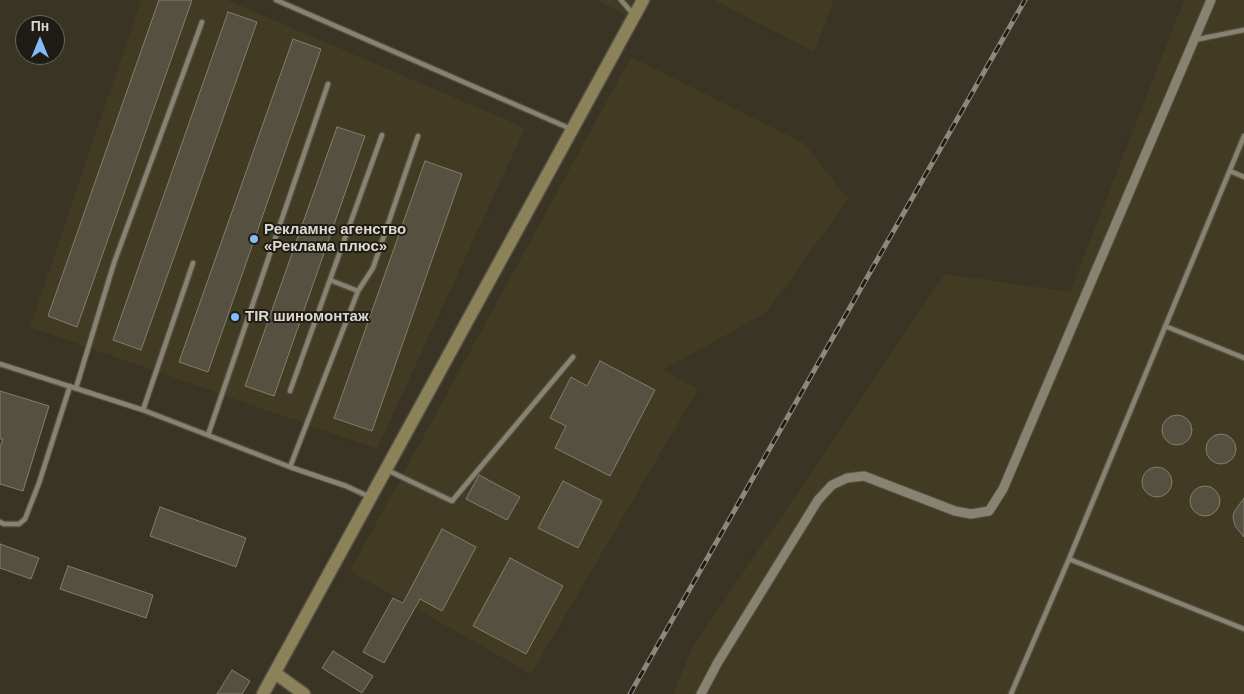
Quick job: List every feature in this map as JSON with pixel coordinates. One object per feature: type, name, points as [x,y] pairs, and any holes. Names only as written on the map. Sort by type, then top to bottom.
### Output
[{"type":"main road","points":[[263,694],[644,0]]},
{"type":"main road","points":[[275,673],[304,694]]},
{"type":"street","points":[[701,694],[718,662],[818,500],[832,485],[847,478],[864,476],[955,511],[972,514],[989,511],[1003,488],[1210,0]]},
{"type":"lane","points":[[276,0],[573,129]]},
{"type":"lane","points":[[622,1],[634,16]]},
{"type":"lane","points":[[76,388],[114,263],[202,22]]},
{"type":"lane","points":[[1194,40],[1244,30]]},
{"type":"lane","points":[[208,435],[328,84]]},
{"type":"lane","points":[[290,391],[382,135]]},
{"type":"lane","points":[[290,467],[358,290],[373,268],[418,136]]},
{"type":"lane","points":[[1011,694],[1069,559],[1244,136]]},
{"type":"lane","points":[[1230,171],[1244,177]]},
{"type":"lane","points":[[143,410],[193,262]]},
{"type":"lane","points":[[330,280],[358,290]]},
{"type":"lane","points":[[1165,326],[1244,358]]},
{"type":"lane","points":[[386,469],[452,501],[573,357]]},
{"type":"lane","points":[[0,364],[143,410],[371,497]]},
{"type":"lane","points":[[0,522],[4,524],[19,524],[24,519],[39,483],[70,386]]},
{"type":"lane","points":[[1069,559],[1244,629]]},
{"type":"shaded area","points":[[141,0],[227,0],[525,128],[377,449],[30,327]]},
{"type":"shaded area","points":[[597,0],[633,0],[626,15]]},
{"type":"shaded area","points":[[714,0],[834,0],[814,52]]},
{"type":"shaded area","points":[[1184,0],[1244,0],[1244,694],[673,694],[691,650],[945,274],[1070,292]]},
{"type":"shaded area","points":[[631,57],[805,144],[848,199],[767,312],[663,370],[698,389],[531,674],[350,571]]},
{"type":"building","points":[[159,0],[192,0],[77,327],[48,316]]},
{"type":"building","points":[[228,12],[257,22],[141,350],[113,340]]},
{"type":"building","points":[[293,39],[321,49],[208,372],[179,362]]},
{"type":"building","points":[[337,127],[365,136],[274,396],[245,386]]},
{"type":"building","points":[[425,161],[462,174],[372,431],[334,418]]},
{"type":"building","points":[[600,361],[655,390],[610,476],[555,448],[566,426],[550,418],[571,377],[587,386]]},
{"type":"building","points":[[0,391],[49,406],[23,491],[0,484],[0,447],[3,439],[0,439]]},
{"type":"building","points":[[1177,415],[1188,419],[1192,430],[1188,441],[1177,445],[1166,441],[1162,430],[1166,419]]},
{"type":"building","points":[[1221,434],[1232,438],[1236,449],[1232,460],[1221,464],[1210,460],[1206,449],[1210,438]]},
{"type":"building","points":[[1157,467],[1168,471],[1172,482],[1168,493],[1157,497],[1146,493],[1142,482],[1146,471]]},
{"type":"building","points":[[479,475],[520,497],[507,520],[466,499]]},
{"type":"building","points":[[563,481],[602,501],[578,548],[538,528]]},
{"type":"building","points":[[1205,486],[1216,490],[1220,501],[1216,512],[1205,516],[1194,512],[1190,501],[1194,490]]},
{"type":"building","points":[[1244,498],[1244,537],[1235,526],[1233,517],[1234,512]]},
{"type":"building","points":[[160,507],[246,538],[236,567],[150,536]]},
{"type":"building","points":[[442,529],[476,547],[442,611],[420,599],[384,663],[363,652],[393,598],[403,603]]},
{"type":"building","points":[[0,544],[39,558],[31,579],[0,568]]},
{"type":"building","points":[[510,558],[563,586],[526,654],[473,626]]},
{"type":"building","points":[[68,566],[153,595],[146,618],[60,589]]},
{"type":"building","points":[[333,651],[373,676],[362,693],[322,668]]},
{"type":"building","points":[[232,670],[250,681],[242,694],[217,694]]},
{"type":"railway","points":[[630,694],[1025,0]]},
{"type":"place","name":"Рекламне агенство «Реклама плюс»","points":[[254,239]]},
{"type":"place","name":"TIR шиномонтаж","points":[[235,317]]}]
